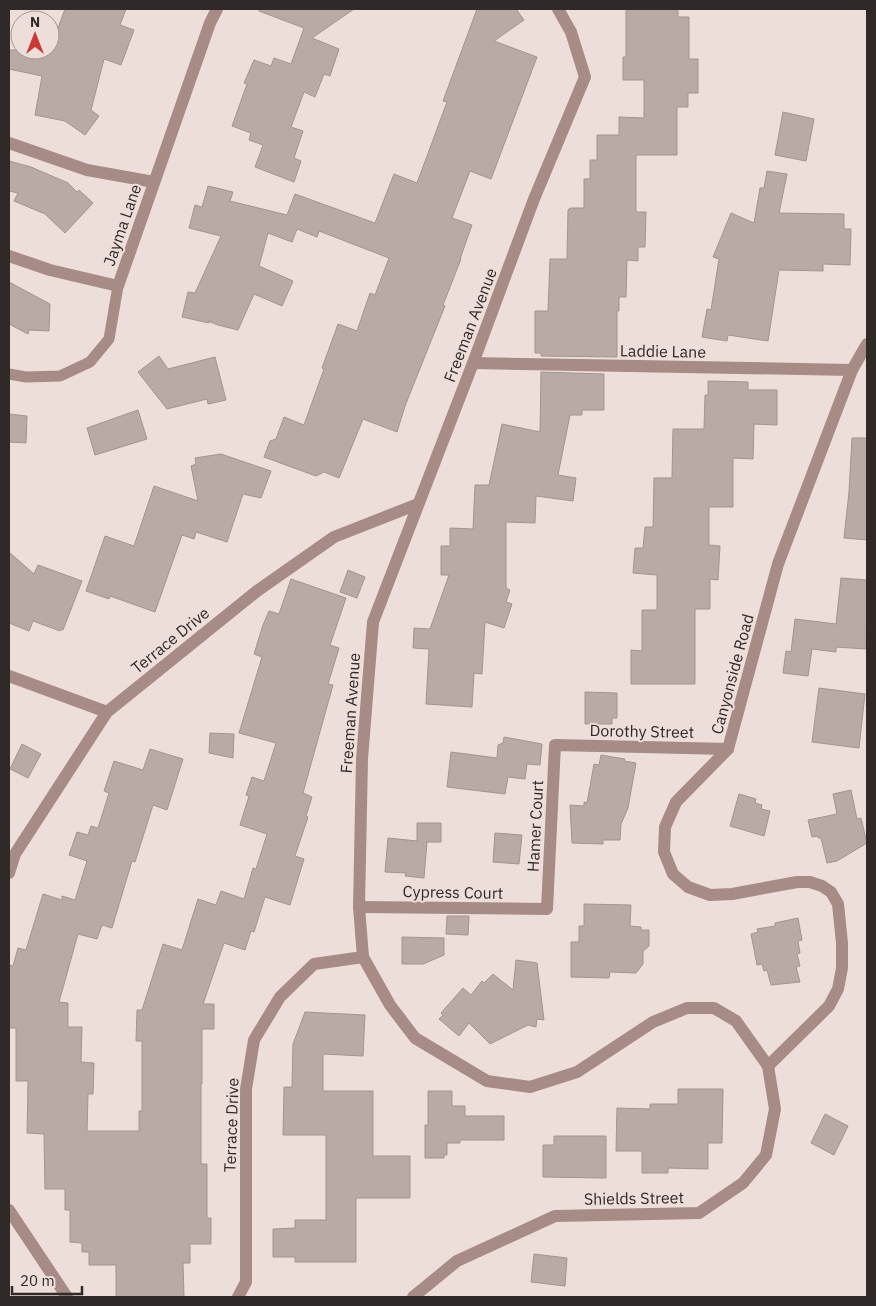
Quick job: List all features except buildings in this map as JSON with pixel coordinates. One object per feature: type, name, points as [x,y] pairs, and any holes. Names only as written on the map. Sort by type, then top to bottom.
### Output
[{"type":"street","name":"Jayma Lane","points":[[9,256],[50,270],[118,286],[210,24],[217,9]]},
{"type":"street","name":"Freeman Avenue","points":[[558,9],[571,32],[585,77],[534,199],[473,364],[373,622],[362,759],[359,907],[363,957],[390,1005],[415,1038],[487,1081],[530,1087],[577,1072],[654,1022],[687,1008],[714,1008],[736,1021],[768,1066]]},
{"type":"street","name":"Jayma Lane","points":[[9,143],[88,170],[154,182]]},
{"type":"street","name":"Canyonside Road","points":[[768,1066],[829,1006],[838,989],[842,968],[838,904],[831,892],[822,886],[810,882],[797,882],[732,894],[710,894],[688,887],[673,874],[664,852],[665,828],[676,802],[728,749],[778,564],[852,370],[867,344]]},
{"type":"street","name":"Laddie Lane","points":[[473,364],[852,370]]},
{"type":"street","name":"Terrace Drive","points":[[9,873],[15,854],[107,712],[257,591],[334,537],[418,504]]},
{"type":"street","points":[[9,676],[107,712]]},
{"type":"street","name":"Dorothy Street","points":[[555,745],[728,749]]},
{"type":"street","name":"Hamer Court","points":[[547,909],[555,745]]},
{"type":"street","name":"Cypress Court","points":[[359,907],[547,909]]},
{"type":"street","name":"Terrace Drive","points":[[238,1297],[246,1282],[246,1089],[254,1040],[280,998],[314,964],[363,957]]},
{"type":"street","name":"Shields Street","points":[[412,1297],[457,1261],[555,1216],[700,1213],[743,1184],[766,1155],[775,1109],[768,1066]]},
{"type":"street","points":[[9,1210],[68,1297]]},
{"type":"lane","points":[[9,374],[26,377],[60,376],[90,362],[109,339],[118,286]]}]
